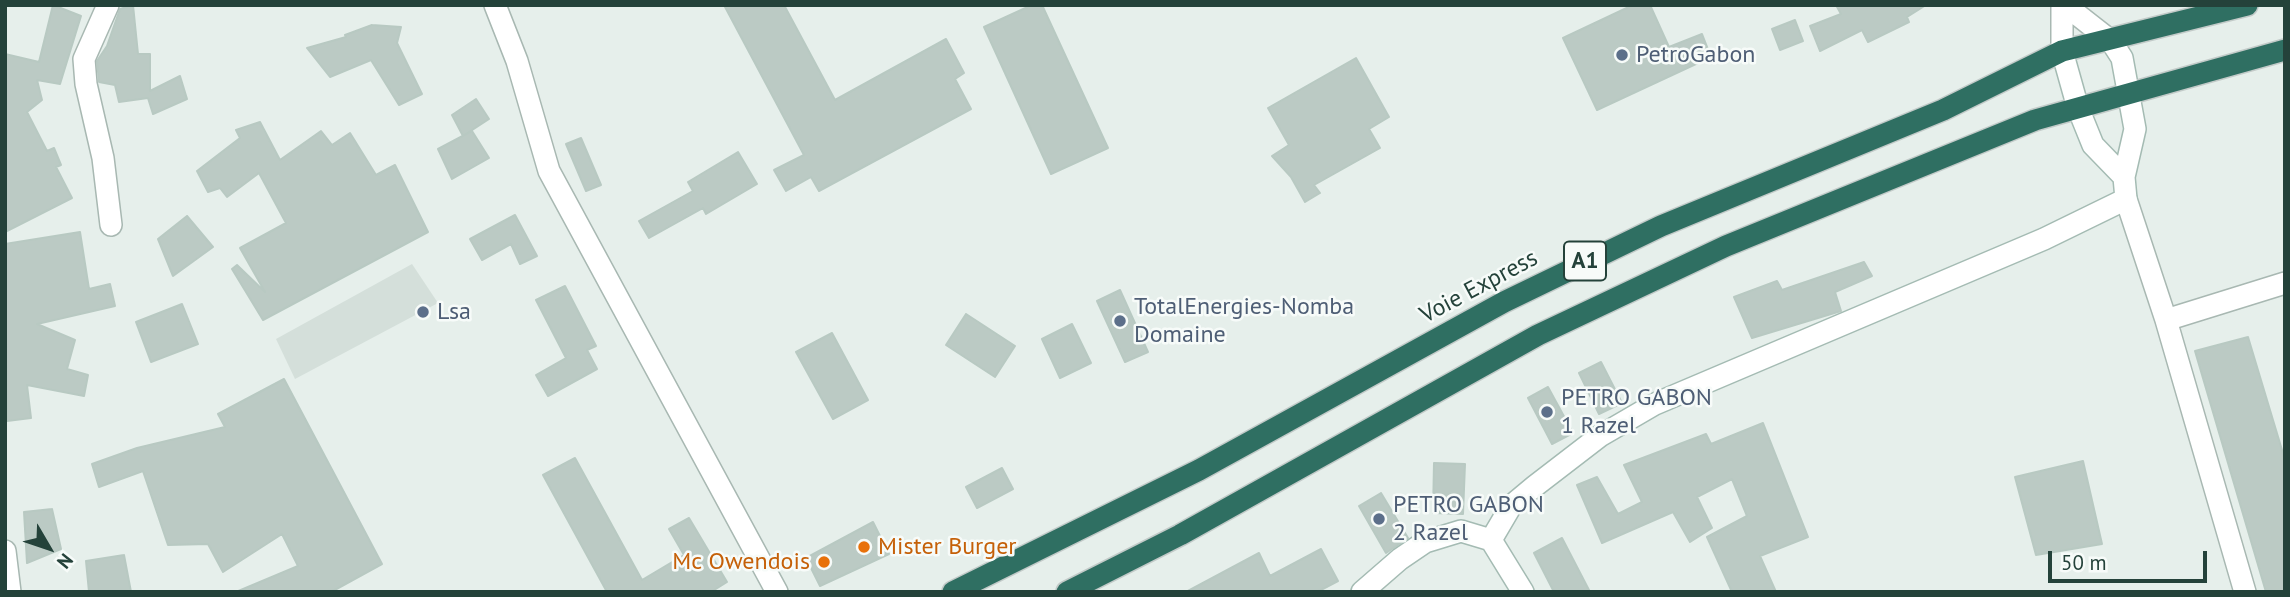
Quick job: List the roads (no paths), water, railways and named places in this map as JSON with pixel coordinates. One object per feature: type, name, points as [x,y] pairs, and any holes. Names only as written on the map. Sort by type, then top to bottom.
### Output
[{"type":"highway","name":"Voie Express","points":[[953,592],[1199,470],[1580,263],[1661,226],[1943,110],[2062,51],[2248,5]]},
{"type":"highway","name":"A1","points":[[1067,592],[1180,535],[1538,335],[1619,294],[1881,181],[2035,120],[2285,50]]},
{"type":"street","points":[[108,5],[84,59],[86,84],[103,158],[111,225]]},
{"type":"street","points":[[495,5],[517,61],[549,171],[745,538],[777,592]]},
{"type":"street","points":[[2064,5],[2111,41],[2122,58],[2135,129],[2124,177],[2126,199],[2166,320],[2245,592]]},
{"type":"street","points":[[2064,5],[2062,51],[2078,108],[2093,145],[2124,177]]},
{"type":"street","points":[[1491,540],[1511,506],[1519,499],[1601,436],[1655,404],[2044,239],[2126,199]]},
{"type":"street","points":[[2166,320],[2285,283]]},
{"type":"street","points":[[1362,592],[1400,559],[1446,533],[1461,531],[1491,540],[1523,592]]},
{"type":"street","points":[[5,551],[10,592]]},
{"type":"place","name":"PetroGabon","points":[[1622,55]]},
{"type":"place","name":"Lsa","points":[[423,312]]},
{"type":"place","name":"TotalEnergies-Nomba Domaine","points":[[1120,321]]},
{"type":"place","name":"PETRO GABON 1 Razel","points":[[1547,412]]},
{"type":"place","name":"PETRO GABON 2 Razel","points":[[1379,519]]},
{"type":"place","name":"Mister Burger","points":[[864,547]]},
{"type":"place","name":"Mc Owendois","points":[[824,562]]}]
